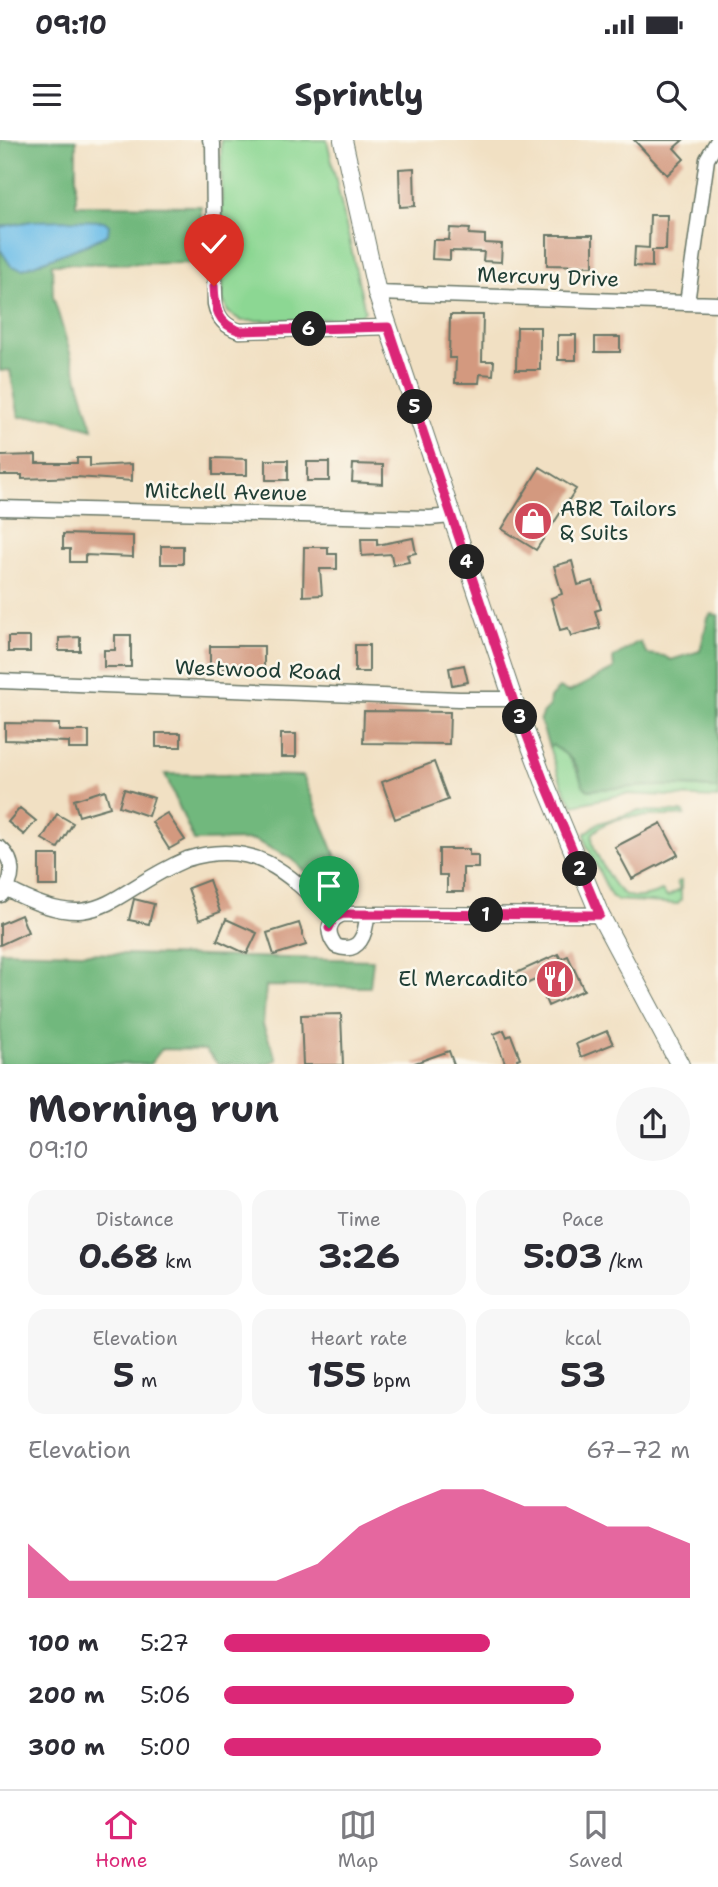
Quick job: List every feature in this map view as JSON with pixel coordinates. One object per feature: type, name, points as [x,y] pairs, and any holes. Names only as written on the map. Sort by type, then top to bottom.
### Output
[{"type":"main road","points":[[343,140],[377,293],[513,699],[600,915],[679,1064]]},
{"type":"street","points":[[210,140],[215,304],[219,318],[240,331],[388,327]]},
{"type":"street","points":[[687,303],[707,159],[718,141]]},
{"type":"street","name":"Mercury Drive","points":[[377,293],[718,304]]},
{"type":"street","name":"Mitchell Avenue","points":[[0,508],[430,518],[451,516]]},
{"type":"street","name":"Westwood Road","points":[[0,681],[513,699]]},
{"type":"street","points":[[0,848],[11,863],[12,876],[3,892],[46,907],[70,911],[89,910],[111,902],[187,859],[200,855],[230,854],[261,859],[278,867],[289,874],[334,918]]},
{"type":"street","points":[[367,915],[365,935],[356,945],[349,948],[336,946],[331,940],[329,928],[334,918],[343,914],[600,915]]},
{"type":"green space","points":[[0,140],[76,140],[76,205],[201,206],[201,263],[52,264],[53,296],[93,429],[51,417],[19,417],[10,370],[0,371],[0,249],[11,265],[23,269],[108,234],[104,221],[32,221],[0,227]]},
{"type":"green space","points":[[221,140],[327,140],[365,311],[356,318],[242,321],[228,312],[223,300]]},
{"type":"green space","points":[[711,614],[718,615],[718,789],[670,786],[588,790],[573,762],[552,745],[549,747],[540,720],[549,707],[550,698],[559,688],[569,692],[614,669],[613,658],[636,643],[640,642],[647,654],[664,656],[671,660],[700,651]]},
{"type":"green space","points":[[552,745],[567,755],[588,790],[686,786],[718,789],[718,798],[625,794],[574,805],[560,778],[549,747]]},
{"type":"green space","points":[[165,774],[303,776],[353,899],[335,901],[291,858],[254,840],[194,841]]},
{"type":"green space","points":[[637,811],[684,812],[685,815],[637,816],[614,820],[593,833],[592,841],[596,853],[613,883],[631,897],[662,891],[667,897],[680,890],[677,882],[681,881],[681,900],[678,904],[617,900],[611,896],[586,844],[585,834],[597,824]]},
{"type":"green space","points":[[0,951],[373,960],[370,987],[266,986],[263,1025],[277,1060],[266,1064],[218,1064],[205,1050],[162,1049],[150,1064],[0,1064]]},
{"type":"water","points":[[32,221],[104,221],[109,225],[108,234],[23,269],[11,266],[0,249],[0,227]]},
{"type":"building","points":[[634,140],[683,140],[674,148],[684,159],[667,175]]},
{"type":"building","points":[[414,168],[415,206],[400,207],[399,169]]},
{"type":"building","points":[[650,215],[667,215],[666,250],[652,250],[652,267],[634,266],[635,247],[649,248]]},
{"type":"building","points":[[450,228],[470,229],[469,234],[485,235],[485,243],[502,244],[501,262],[483,261],[484,252],[450,251],[450,260],[432,259],[433,240],[449,240]]},
{"type":"building","points":[[547,235],[593,235],[593,266],[547,265]]},
{"type":"building","points":[[450,315],[483,315],[482,361],[494,361],[493,375],[480,374],[479,383],[455,383],[456,358],[449,358]]},
{"type":"building","points":[[517,327],[540,327],[540,370],[516,370]]},
{"type":"building","points":[[558,335],[576,335],[576,360],[558,360]]},
{"type":"building","points":[[595,337],[620,337],[620,352],[595,352]]},
{"type":"building","points":[[36,455],[36,463],[77,463],[77,458],[90,458],[90,466],[132,464],[132,481],[77,477],[22,479],[22,475],[0,475],[0,456]]},
{"type":"building","points":[[213,458],[247,459],[247,475],[213,475]]},
{"type":"building","points":[[266,460],[288,460],[288,480],[266,480]]},
{"type":"building","points":[[307,462],[329,462],[329,481],[307,481]]},
{"type":"building","points":[[353,464],[383,465],[383,484],[352,482]]},
{"type":"building","points":[[540,467],[576,489],[536,550],[502,529]]},
{"type":"building","points":[[63,534],[133,536],[133,557],[85,555],[85,562],[70,562],[70,549],[63,549]]},
{"type":"building","points":[[413,538],[416,553],[407,555],[409,562],[393,565],[391,554],[362,556],[361,539],[377,539],[377,545]]},
{"type":"building","points":[[161,546],[183,546],[183,564],[161,564]]},
{"type":"building","points":[[304,547],[328,547],[328,554],[337,554],[337,569],[320,569],[322,595],[303,596]]},
{"type":"building","points":[[572,561],[578,585],[593,581],[601,609],[595,611],[600,628],[571,636],[568,628],[560,630],[551,598],[562,594],[554,566]]},
{"type":"building","points":[[115,635],[131,635],[131,667],[104,667],[104,650],[115,650]]},
{"type":"building","points":[[8,637],[30,637],[30,652],[8,652]]},
{"type":"building","points":[[80,637],[80,651],[59,651],[59,638]]},
{"type":"building","points":[[355,645],[369,645],[369,672],[355,672]]},
{"type":"building","points":[[210,646],[264,646],[264,668],[210,669]]},
{"type":"building","points":[[464,665],[468,682],[452,685],[449,668]]},
{"type":"building","points":[[364,711],[450,712],[449,744],[363,743]]},
{"type":"building","points":[[5,723],[59,724],[59,731],[89,731],[89,749],[69,749],[69,742],[5,740]]},
{"type":"building","points":[[156,733],[181,733],[181,747],[156,747]]},
{"type":"building","points":[[281,734],[296,734],[296,757],[281,757]]},
{"type":"building","points":[[434,762],[448,800],[395,819],[382,782]]},
{"type":"building","points":[[124,789],[154,798],[148,816],[119,806]]},
{"type":"building","points":[[105,790],[110,807],[79,816],[74,800]]},
{"type":"building","points":[[20,808],[36,821],[24,835],[8,822]]},
{"type":"building","points":[[167,813],[185,840],[169,849],[152,822]]},
{"type":"building","points":[[57,814],[73,823],[58,848],[42,839]]},
{"type":"building","points":[[661,823],[678,855],[632,879],[615,847]]},
{"type":"building","points":[[439,849],[469,849],[469,855],[478,855],[478,868],[463,868],[463,892],[447,892],[447,875],[439,875]]},
{"type":"building","points":[[39,855],[58,855],[58,886],[39,886]]},
{"type":"building","points":[[209,880],[220,912],[199,920],[188,888]]},
{"type":"building","points":[[134,899],[154,904],[149,924],[129,920]]},
{"type":"building","points":[[21,915],[28,932],[0,945],[0,924]]},
{"type":"building","points":[[226,919],[257,933],[247,954],[217,940]]},
{"type":"building","points":[[299,923],[306,945],[274,955],[267,933]]},
{"type":"building","points":[[558,954],[561,959],[568,956],[584,990],[548,1006],[537,979],[522,986],[521,983],[518,984],[514,974]]},
{"type":"building","points":[[341,1014],[343,1064],[303,1064],[301,1015]]},
{"type":"building","points":[[504,1030],[507,1037],[511,1035],[520,1058],[517,1059],[519,1064],[506,1064],[494,1034]]},
{"type":"building","points":[[607,1031],[613,1044],[581,1057],[576,1044]]},
{"type":"building","points":[[449,1051],[454,1064],[415,1064]]},
{"type":"place","name":"ABR Tailors & Suits","points":[[533,521]]},
{"type":"place","name":"El Mercadito","points":[[555,979]]},
{"type":"route","points":[[214,286],[219,318],[232,329],[240,331],[388,327],[513,699],[600,915],[343,914],[334,918],[329,928]]}]
